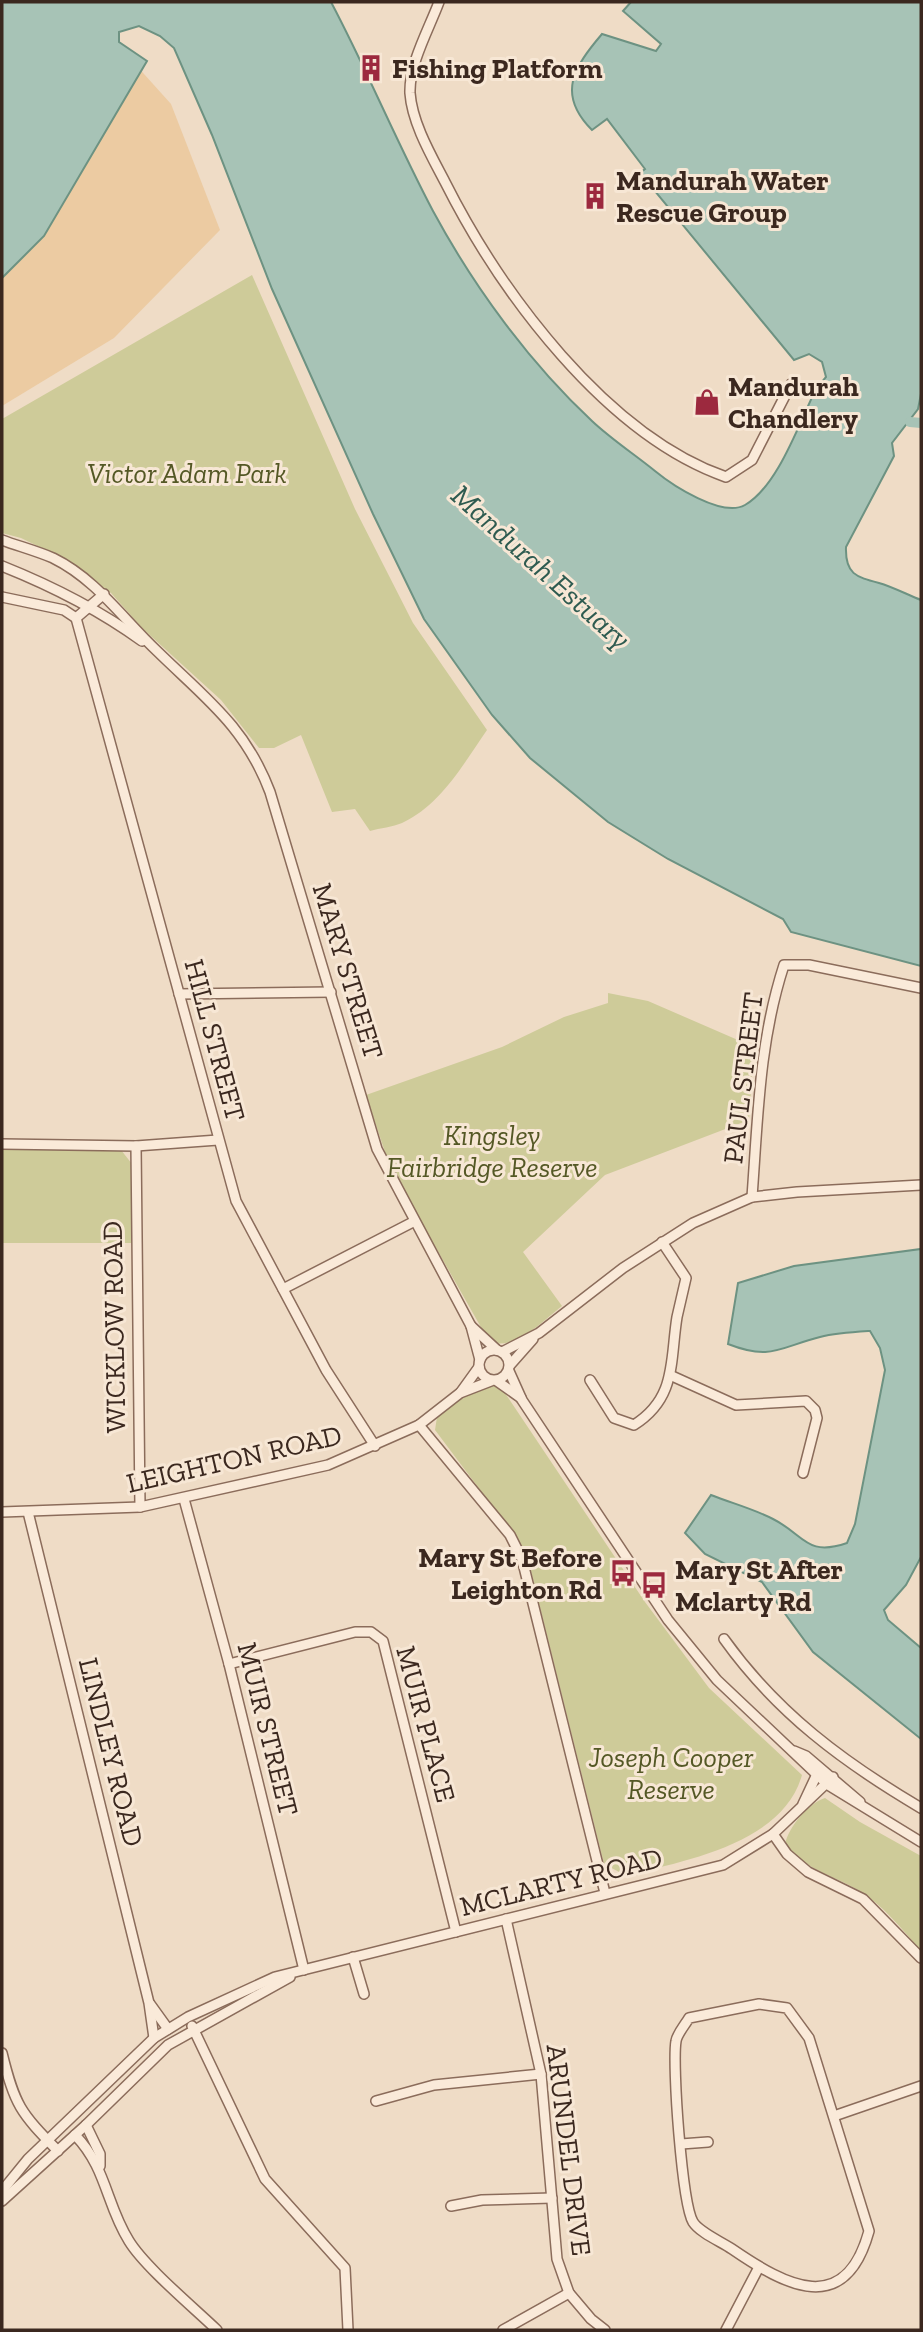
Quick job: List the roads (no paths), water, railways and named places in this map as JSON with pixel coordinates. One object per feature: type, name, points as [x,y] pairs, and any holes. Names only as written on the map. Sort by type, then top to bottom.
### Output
[{"type":"street","points":[[439,2],[411,84],[413,108],[435,162],[488,259],[553,346],[619,411],[671,453],[693,465],[726,477],[752,460],[791,384]]},
{"type":"street","name":"MARY STREET","points":[[2,540],[54,559],[104,594],[155,650],[223,711],[258,762],[270,792],[377,1149],[413,1222],[471,1326],[482,1376],[522,1400]]},
{"type":"street","name":"MARY STREET","points":[[2,566],[51,586],[90,607],[155,650]]},
{"type":"street","points":[[2,597],[64,610],[76,618],[104,594]]},
{"type":"street","name":"HILL STREET","points":[[76,618],[236,1200],[326,1370],[375,1446]]},
{"type":"street","name":"PAUL STREET","points":[[752,1197],[761,1071],[769,1011],[784,965],[809,965],[921,988]]},
{"type":"street","points":[[179,994],[331,992]]},
{"type":"street","points":[[2,1144],[136,1146],[218,1140]]},
{"type":"street","name":"WICKLOW ROAD","points":[[136,1146],[140,1507]]},
{"type":"street","points":[[494,1381],[539,1333],[623,1268],[693,1223],[752,1197],[921,1185]]},
{"type":"street","points":[[283,1289],[413,1222]]},
{"type":"street","points":[[590,1380],[614,1418],[634,1425],[648,1416],[672,1376],[677,1318],[686,1279],[662,1242]]},
{"type":"street","name":"MARY STREET","points":[[471,1326],[499,1351],[522,1400],[668,1620],[717,1680],[790,1750],[806,1756],[818,1771],[866,1808],[921,1842]]},
{"type":"street","points":[[479,1364],[485,1353],[499,1351],[539,1333]]},
{"type":"street","name":"LEIGHTON ROAD","points":[[460,1393],[479,1364]]},
{"type":"street","points":[[672,1376],[736,1405],[806,1401],[815,1410],[817,1418],[803,1473]]},
{"type":"street","name":"LEIGHTON ROAD","points":[[2,1512],[140,1507],[328,1465],[419,1425],[460,1393],[494,1381]]},
{"type":"street","points":[[419,1425],[510,1535],[522,1559],[605,1893]]},
{"type":"street","name":"MUIR STREET","points":[[184,1499],[229,1664],[304,1970]]},
{"type":"street","name":"LINDLEY ROAD","points":[[28,1512],[149,2003],[161,2034]]},
{"type":"street","name":"MUIR PLACE","points":[[229,1664],[355,1632],[371,1632],[383,1641],[456,1932]]},
{"type":"street","points":[[724,1639],[754,1681],[805,1728],[872,1780],[921,1808]]},
{"type":"street","name":"MCLARTY ROAD","points":[[803,1804],[818,1771]]},
{"type":"street","name":"MCLARTY ROAD","points":[[2,2191],[70,2119],[161,2034],[188,2017],[275,1977],[723,1865],[773,1834],[830,1781]]},
{"type":"street","points":[[773,1834],[787,1854],[808,1872],[863,1899],[921,1958]]},
{"type":"street","name":"ARUNDEL DRIVE","points":[[506,1919],[541,2074],[557,2259],[569,2293],[591,2319],[605,2330]]},
{"type":"street","points":[[353,1957],[364,1994]]},
{"type":"street","name":"MCLARTY ROAD","points":[[2,2201],[168,2045],[304,1970]]},
{"type":"street","name":"LINDLEY ROAD","points":[[149,2003],[161,2034]]},
{"type":"street","points":[[759,2004],[787,2007],[809,2038],[834,2116],[869,2231],[863,2251],[848,2272],[829,2287],[808,2288],[759,2267],[694,2223],[683,2189],[681,2144],[676,2039],[689,2018],[759,2004]]},
{"type":"street","points":[[188,2017],[265,2179],[345,2268],[348,2330]]},
{"type":"street","points":[[161,2034],[168,2045]]},
{"type":"street","points":[[2,2053],[13,2097],[21,2112],[58,2151]]},
{"type":"street","points":[[376,2101],[434,2085],[541,2074]]},
{"type":"street","points":[[834,2116],[921,2086]]},
{"type":"street","points":[[70,2119],[100,2154],[100,2168]]},
{"type":"street","points":[[80,2130],[100,2168],[120,2226],[131,2244],[217,2330]]},
{"type":"street","points":[[681,2144],[708,2142]]},
{"type":"street","points":[[451,2206],[482,2200],[552,2198]]},
{"type":"street","points":[[726,2330],[759,2267]]},
{"type":"street","points":[[503,2330],[569,2293]]},
{"type":"water","name":"Mandurah Estuary","points":[[2,2],[331,2],[433,211],[466,268],[525,349],[592,421],[663,477],[711,504],[735,508],[745,505],[757,496],[777,469],[816,389],[826,377],[822,362],[809,354],[794,360],[640,173],[645,169],[607,119],[592,130],[581,117],[572,93],[577,69],[602,34],[656,51],[661,44],[623,11],[631,2],[921,2],[921,394],[918,409],[892,443],[894,456],[846,547],[846,556],[850,569],[858,576],[921,600],[921,966],[791,932],[783,919],[668,859],[608,822],[530,758],[492,715],[424,619],[373,514],[272,289],[212,135],[174,48],[160,36],[139,26],[119,32],[119,42],[147,61],[44,236],[2,278]]},
{"type":"water","points":[[921,1249],[921,1557],[906,1585],[884,1610],[888,1620],[921,1648],[921,1739],[813,1652],[762,1582],[705,1554],[685,1533],[711,1495],[773,1519],[814,1546],[833,1547],[847,1543],[855,1524],[885,1370],[880,1348],[870,1331],[826,1336],[765,1352],[728,1344],[738,1283],[794,1266]]},
{"type":"waterway","points":[[910,422],[921,423]]},
{"type":"place","name":"Fishing Platform","points":[[371,68]]},
{"type":"place","name":"Mandurah Water Rescue Group","points":[[595,196]]},
{"type":"place","name":"Mandurah Chandlery","points":[[707,402]]},
{"type":"place","name":"Mary St Before Leighton Rd","points":[[623,1573]]},
{"type":"place","name":"Mary St After Mclarty Rd","points":[[654,1585]]},
{"type":"park label","name":"Victor Adam Park","points":[[187,473]]},
{"type":"park label","name":"Kingsley Fairbridge Reserve","points":[[492,1151]]},
{"type":"park label","name":"Joseph Cooper Reserve","points":[[671,1773]]}]
